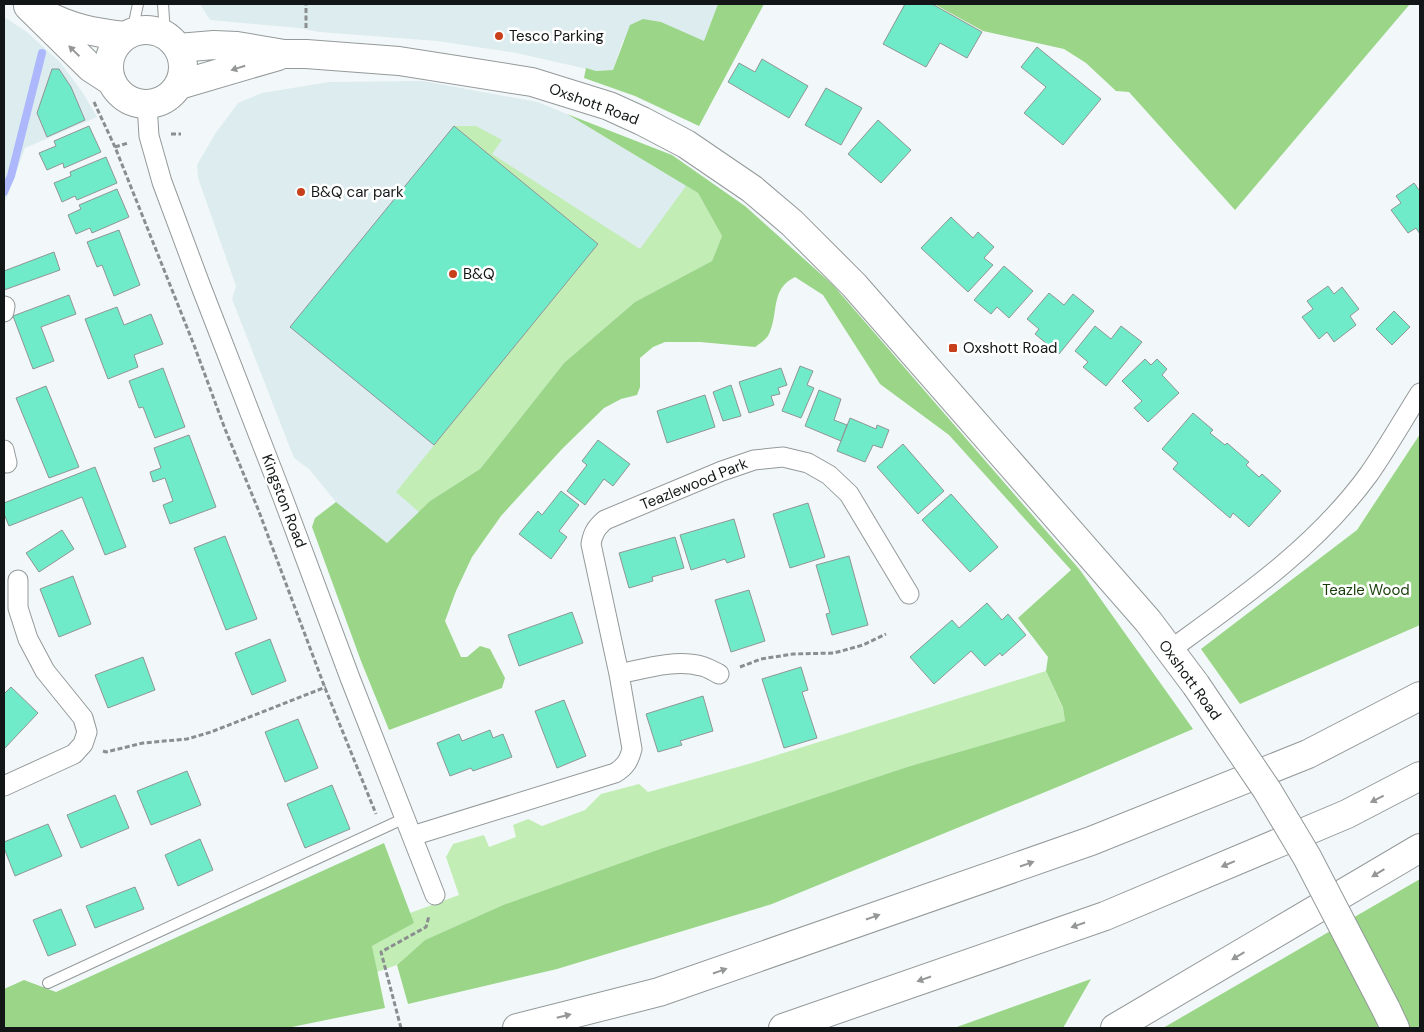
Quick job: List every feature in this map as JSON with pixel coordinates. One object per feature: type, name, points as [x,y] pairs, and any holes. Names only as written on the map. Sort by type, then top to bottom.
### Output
[{"type":"main road","points":[[26,5],[65,25],[82,30],[128,34]]},
{"type":"main road","points":[[26,5],[92,68],[100,88]]},
{"type":"main road","points":[[143,29],[154,30],[172,41],[183,60],[183,72],[179,85],[166,99],[156,103],[136,103],[125,98],[117,91],[100,88],[115,45],[128,34],[143,29]]},
{"type":"main road","name":"Oxshott Road","points":[[172,41],[230,46],[284,54],[306,54],[399,62],[532,82],[609,106],[686,144],[726,170],[792,223],[854,285],[1142,614],[1196,685],[1267,790],[1306,857],[1391,1019]]},
{"type":"main road","name":"Oxshott Road","points":[[179,85],[284,54]]},
{"type":"main road","points":[[516,1028],[658,992],[1091,842],[1308,754],[1420,696]]},
{"type":"main road","points":[[783,1028],[1105,916],[1347,814],[1420,776]]},
{"type":"main road","points":[[1115,1028],[1420,848]]},
{"type":"street","name":"Kingston Road","points":[[147,104],[149,136],[162,182],[284,498],[350,678],[435,895]]},
{"type":"street","points":[[1170,650],[1286,563],[1333,517],[1369,474],[1420,393]]},
{"type":"street","name":"Teazlewood Park","points":[[412,836],[615,773],[624,768],[630,759],[632,749],[619,674],[591,544],[592,535],[605,520],[722,471],[754,460],[782,457],[808,463],[829,475],[850,494],[909,594]]},
{"type":"street","points":[[4,786],[74,754],[83,744],[87,732],[83,718],[45,671],[28,639],[18,608],[18,580]]},
{"type":"street","points":[[619,674],[657,667],[691,664],[702,666],[719,674]]},
{"type":"lane","points":[[128,34],[138,4]]},
{"type":"lane","points":[[163,4],[172,41]]},
{"type":"lane","points":[[48,983],[405,818]]},
{"type":"path","points":[[100,88],[99,111],[190,336],[258,509],[325,688],[382,828]]},
{"type":"path","points":[[719,674],[761,659],[793,654],[834,653],[863,645],[886,634]]},
{"type":"path","points":[[83,744],[106,752],[143,743],[187,739],[212,732],[350,678]]},
{"type":"path","points":[[401,1028],[381,952],[426,927],[435,895]]},
{"type":"shaded area","name":"Tesco Parking","points":[[200,4],[718,4],[704,42],[661,22],[623,40],[613,70],[596,71],[516,53],[437,41],[319,32],[299,28],[210,20]]},
{"type":"shaded area","points":[[4,17],[27,32],[60,62],[83,93],[97,117],[25,148],[4,205]]},
{"type":"shaded area","points":[[423,81],[538,102],[567,114],[698,193],[712,261],[635,302],[564,363],[480,469],[430,501],[387,543],[336,502],[309,469],[294,458],[232,299],[236,286],[198,178],[197,165],[215,134],[238,103],[262,93],[329,82]]},
{"type":"green space","points":[[718,4],[764,4],[699,126],[635,96],[584,78],[586,68],[596,71],[613,70],[630,25],[643,19],[661,22],[704,41]]},
{"type":"green space","points":[[934,4],[1410,4],[1235,210],[1129,92],[1116,91],[1086,63],[1064,49],[983,31]]},
{"type":"green space","points":[[567,114],[672,155],[745,206],[833,285],[1080,570],[1193,729],[1067,783],[772,904],[557,969],[408,1004],[397,965],[425,940],[503,905],[657,850],[907,767],[1065,721],[1063,708],[1046,671],[1048,657],[1018,618],[1071,570],[949,435],[880,384],[823,295],[795,277],[787,282],[778,295],[769,334],[765,340],[755,347],[700,342],[665,342],[653,347],[640,358],[640,387],[637,395],[621,399],[604,408],[562,449],[501,516],[472,557],[456,591],[445,621],[461,657],[467,657],[480,646],[490,649],[505,678],[502,688],[389,730],[361,661],[312,527],[315,518],[336,502],[387,543],[430,501],[480,469],[564,363],[635,302],[712,261],[722,236],[698,193]]},
{"type":"green space","points":[[454,126],[476,126],[502,140],[492,154],[640,249],[686,186],[698,193],[722,236],[712,261],[635,302],[564,363],[480,469],[430,501],[419,512],[396,492],[598,244]]},
{"type":"green space","name":"Teazle Wood","points":[[1420,434],[1420,625],[1240,704],[1201,649],[1357,530]]},
{"type":"green space","points":[[1046,671],[1063,709],[1065,721],[907,767],[657,850],[503,905],[425,940],[397,965],[377,972],[372,946],[413,923],[410,913],[459,895],[446,857],[453,844],[484,835],[489,847],[516,837],[513,825],[528,819],[542,826],[585,810],[601,794],[639,784],[648,792],[752,763]]},
{"type":"green space","points":[[384,843],[414,923],[372,946],[385,1008],[287,1028],[4,1028],[4,989],[24,980],[56,992]]},
{"type":"green space","points":[[1420,879],[1420,1028],[1163,1028]]},
{"type":"green space","points":[[1091,979],[1063,1028],[954,1028]]},
{"type":"building","points":[[905,4],[932,4],[982,32],[967,58],[940,43],[926,67],[883,44]]},
{"type":"building","points":[[1037,47],[1101,99],[1063,145],[1024,113],[1046,87],[1021,67]]},
{"type":"building","points":[[762,59],[808,86],[789,118],[728,82],[739,63],[755,72]]},
{"type":"building","points":[[52,69],[59,69],[71,87],[85,120],[47,137],[37,113]]},
{"type":"building","points":[[826,88],[862,108],[841,145],[805,125]]},
{"type":"building","points":[[878,120],[911,150],[881,183],[848,154]]},
{"type":"building","points":[[89,126],[101,152],[64,168],[63,163],[47,170],[39,153],[56,146],[54,141]]},
{"type":"building","name":"B&Q","points":[[454,126],[598,244],[434,445],[290,327]]},
{"type":"building","points":[[106,157],[117,183],[77,200],[75,196],[62,202],[54,183],[71,176],[70,172]]},
{"type":"building","points":[[1414,183],[1420,189],[1420,234],[1416,228],[1408,233],[1391,210],[1401,203],[1396,196]]},
{"type":"building","points":[[117,189],[129,217],[92,233],[90,228],[76,234],[68,215],[81,209],[79,205]]},
{"type":"building","points":[[951,217],[973,238],[978,232],[994,247],[984,258],[993,265],[968,292],[921,248]]},
{"type":"building","points":[[119,230],[140,285],[114,296],[102,265],[97,267],[87,242]]},
{"type":"building","points":[[54,252],[60,270],[4,290],[4,271]]},
{"type":"building","points":[[1004,266],[1033,291],[1009,318],[997,307],[991,314],[974,300]]},
{"type":"building","points":[[1328,286],[1334,294],[1342,287],[1359,309],[1350,316],[1356,325],[1334,342],[1327,332],[1319,339],[1302,317],[1313,309],[1307,301]]},
{"type":"building","points":[[1049,293],[1064,305],[1073,294],[1094,311],[1059,354],[1035,334],[1039,329],[1027,319]]},
{"type":"building","points":[[69,295],[76,314],[41,327],[54,361],[33,369],[13,316]]},
{"type":"building","points":[[117,307],[124,325],[151,314],[163,344],[134,355],[138,367],[108,379],[85,319]]},
{"type":"building","points":[[1394,311],[1410,327],[1392,345],[1376,329]]},
{"type":"building","points":[[1095,326],[1111,339],[1121,326],[1142,342],[1106,386],[1083,367],[1088,362],[1075,351]]},
{"type":"building","points":[[1145,359],[1151,365],[1157,359],[1167,369],[1162,375],[1179,393],[1148,422],[1134,408],[1142,401],[1122,381]]},
{"type":"building","points":[[800,366],[813,371],[807,385],[814,388],[801,418],[782,411]]},
{"type":"building","points":[[163,368],[185,427],[155,438],[143,407],[139,408],[129,381]]},
{"type":"building","points":[[781,368],[787,385],[778,388],[780,394],[771,396],[774,405],[749,413],[739,382]]},
{"type":"building","points":[[731,385],[741,416],[723,421],[713,392]]},
{"type":"building","points":[[46,386],[79,467],[49,478],[16,398]]},
{"type":"building","points":[[819,390],[841,399],[834,420],[847,425],[841,441],[805,426]]},
{"type":"building","points":[[705,395],[715,427],[667,443],[657,411]]},
{"type":"building","points":[[1193,413],[1213,430],[1210,433],[1225,445],[1227,443],[1249,462],[1246,465],[1259,477],[1262,474],[1281,491],[1249,527],[1233,513],[1230,518],[1173,469],[1178,463],[1162,449]]},
{"type":"building","points":[[850,418],[876,429],[877,425],[889,430],[882,448],[873,445],[865,462],[837,451]]},
{"type":"building","points":[[189,435],[216,507],[170,524],[163,505],[173,501],[165,478],[153,482],[150,472],[161,468],[154,448]]},
{"type":"building","points":[[598,440],[630,464],[613,486],[604,479],[585,505],[567,491],[587,465],[582,461]]},
{"type":"building","points":[[903,444],[944,491],[918,514],[877,467]]},
{"type":"building","points":[[95,467],[126,547],[105,555],[82,497],[9,526],[4,514],[4,503]]},
{"type":"building","points":[[561,491],[579,505],[559,531],[567,537],[551,559],[519,534],[538,511],[542,515]]},
{"type":"building","points":[[951,494],[998,547],[970,572],[922,520]]},
{"type":"building","points":[[808,503],[825,557],[790,568],[773,514]]},
{"type":"building","points":[[734,519],[745,557],[727,563],[725,559],[691,570],[680,535]]},
{"type":"building","points":[[62,530],[74,549],[39,572],[26,553]]},
{"type":"building","points":[[225,536],[257,619],[226,630],[194,548]]},
{"type":"building","points":[[675,537],[684,568],[652,577],[653,581],[629,588],[619,553]]},
{"type":"building","points":[[849,556],[868,625],[832,635],[826,614],[830,613],[816,565]]},
{"type":"building","points":[[73,576],[91,624],[59,637],[40,589]]},
{"type":"building","points":[[749,590],[765,641],[731,652],[715,600]]},
{"type":"building","points":[[987,603],[1002,620],[1008,614],[1026,635],[1002,656],[1000,653],[985,666],[971,651],[934,684],[910,657],[952,620],[959,628]]},
{"type":"building","points":[[572,612],[583,643],[519,666],[508,635]]},
{"type":"building","points":[[270,639],[286,681],[252,695],[235,653]]},
{"type":"building","points":[[143,657],[155,690],[108,708],[95,675]]},
{"type":"building","points":[[801,667],[808,690],[802,692],[817,738],[784,748],[762,679]]},
{"type":"building","points":[[11,687],[38,713],[4,749],[4,694]]},
{"type":"building","points":[[703,696],[713,731],[680,741],[682,745],[658,752],[646,714]]},
{"type":"building","points":[[564,700],[586,756],[557,768],[535,711]]},
{"type":"building","points":[[298,719],[318,768],[285,782],[265,732]]},
{"type":"building","points":[[490,730],[493,738],[503,734],[512,757],[473,771],[471,768],[450,776],[437,743],[459,734],[462,741]]},
{"type":"building","points":[[187,771],[201,805],[151,825],[137,791]]},
{"type":"building","points":[[332,785],[350,829],[305,848],[287,804]]},
{"type":"building","points":[[115,795],[129,828],[81,848],[67,815]]},
{"type":"building","points":[[48,824],[62,856],[15,876],[4,848],[4,842]]},
{"type":"building","points":[[200,839],[213,870],[178,886],[165,855]]},
{"type":"building","points":[[135,887],[144,909],[95,928],[86,906]]},
{"type":"building","points":[[61,909],[76,945],[48,956],[33,920]]},
{"type":"waterway","points":[[4,192],[11,176],[42,53]]},
{"type":"place","name":"Tesco Parking","points":[[499,36]]},
{"type":"place","name":"B&Q car park","points":[[301,192]]},
{"type":"place","name":"B&Q","points":[[453,274]]},
{"type":"place","name":"Oxshott Road","points":[[953,348]]}]
